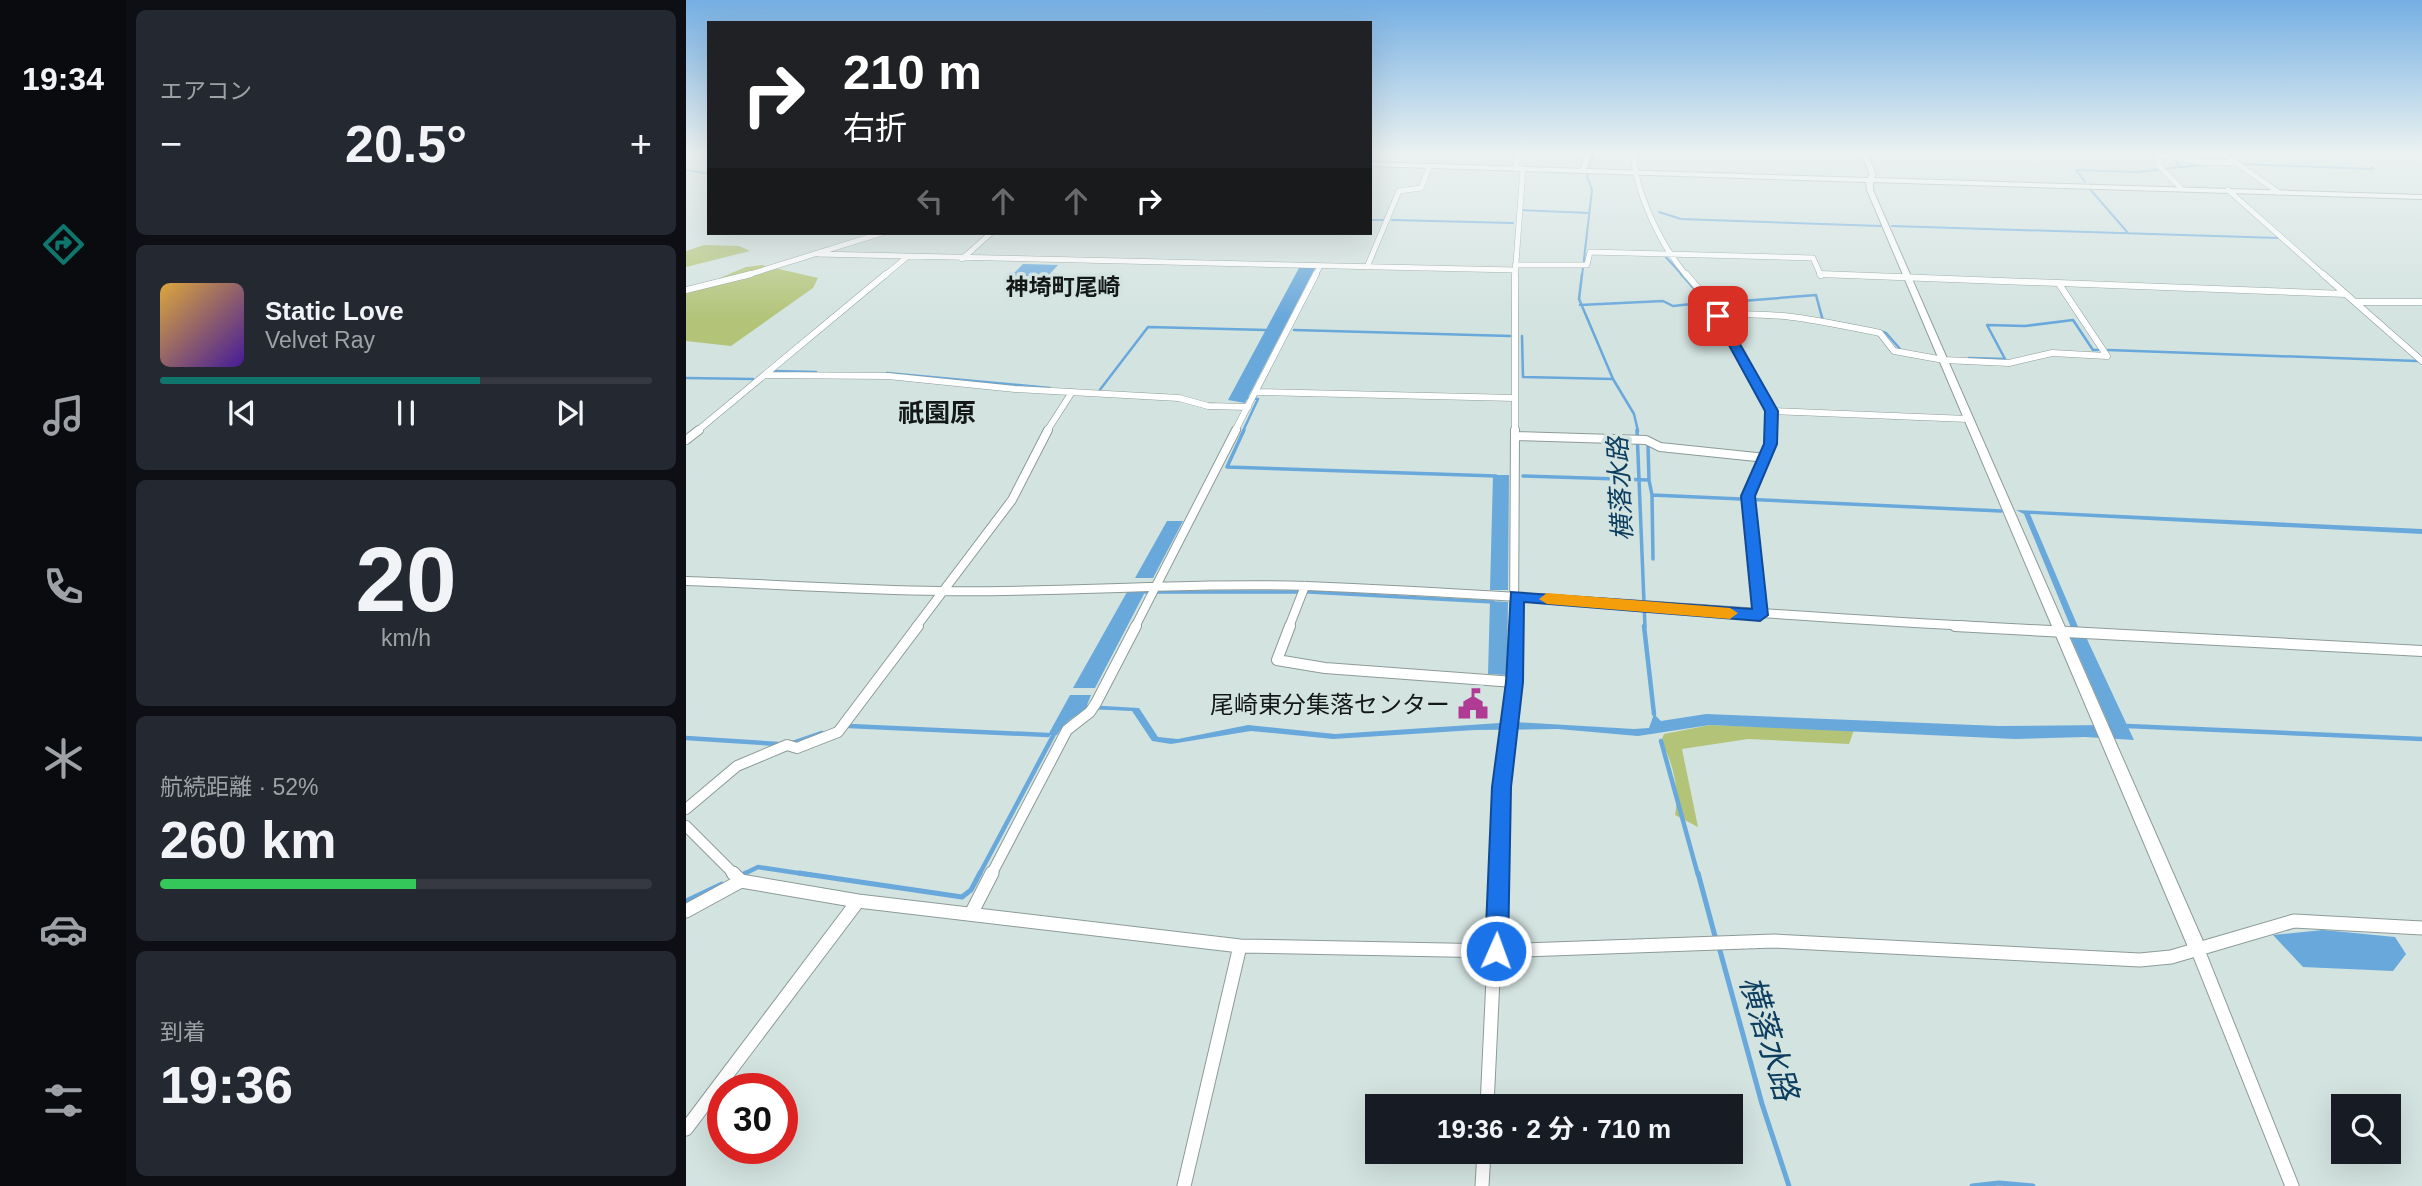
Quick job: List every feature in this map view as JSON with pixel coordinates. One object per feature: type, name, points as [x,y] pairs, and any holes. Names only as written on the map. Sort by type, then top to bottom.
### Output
[{"type":"street","points":[[1367,267],[1392,207]]},
{"type":"street","points":[[1488,1094],[1502,787],[1514,682],[1515,268],[1520,207]]},
{"type":"street","points":[[1649,207],[1668,254],[1718,316],[1771,411],[1773,429],[1766,458],[1748,500],[1760,615]]},
{"type":"street","points":[[1878,207],[2197,948],[2292,1186]]},
{"type":"street","points":[[2248,207],[2422,361]]},
{"type":"street","points":[[686,290],[776,268],[876,235]]},
{"type":"street","points":[[962,258],[989,235]]},
{"type":"street","points":[[818,254],[1515,268],[1587,265],[1590,252],[1668,254],[1813,258],[1821,276],[2346,294]]},
{"type":"street","points":[[686,440],[906,257]]},
{"type":"street","points":[[971,914],[1067,730],[1093,707],[1152,597],[1320,266]]},
{"type":"street","points":[[1718,316],[1761,312],[1789,315],[1880,333],[1894,351],[1944,360],[2009,363],[2052,353],[2107,356],[2059,284]]},
{"type":"street","points":[[2355,302],[2422,302]]},
{"type":"street","points":[[766,374],[888,376],[1179,398],[1208,406],[1252,399],[1515,398]]},
{"type":"street","points":[[686,809],[737,766],[788,745],[797,748],[838,732],[1012,500],[1057,412],[1072,392]]},
{"type":"street","points":[[1771,411],[1968,419]]},
{"type":"street","points":[[1515,436],[1646,440],[1660,447],[1766,458]]},
{"type":"street","points":[[686,581],[943,591],[1158,584],[1305,586],[1516,596],[1760,615],[2422,652]]},
{"type":"street","points":[[1305,586],[1277,660],[1325,668],[1514,682]]},
{"type":"street","points":[[686,826],[737,877],[858,901],[1240,946],[1496,951],[1774,942],[2140,960],[2171,957],[2294,921],[2422,928]]},
{"type":"street","points":[[686,911],[737,877]]},
{"type":"street","points":[[686,1129],[858,901]]},
{"type":"street","points":[[1184,1186],[1240,946]]},
{"type":"street","points":[[1482,1186],[1483,1164]]},
{"type":"green space","points":[[704,245],[739,246],[750,251],[686,267],[686,251]]},
{"type":"green space","points":[[762,265],[818,278],[813,288],[731,346],[686,341],[686,292],[746,267]]},
{"type":"green space","points":[[1710,725],[1854,730],[1849,744],[1748,739],[1682,749],[1698,827],[1675,815],[1677,796],[1674,777],[1661,741],[1664,734]]},
{"type":"water","points":[[1023,264],[1058,265],[1045,279],[1009,278]]},
{"type":"water","points":[[1299,268],[1315,268],[1245,403],[1228,400]]},
{"type":"water","points":[[1493,475],[1509,475],[1508,590],[1490,590]]},
{"type":"water","points":[[2016,510],[2422,529],[2422,534],[2030,514],[2082,636],[2086,637],[2134,740],[2085,737],[2015,739],[1710,725],[1638,736],[1558,729],[1475,730],[1333,739],[1251,731],[1171,744],[1152,741],[1132,711],[1099,710],[1081,713],[1057,735],[1048,735],[1070,695],[1091,695],[1087,705],[1139,708],[1158,737],[1178,739],[1248,725],[1335,734],[1515,722],[1634,729],[1649,728],[1654,714],[1661,721],[1706,714],[1999,726],[2109,725],[2070,636],[2074,635],[2024,514]]},
{"type":"water","points":[[1167,521],[1183,521],[1153,578],[1135,578]]},
{"type":"water","points":[[1127,592],[1145,592],[1095,688],[1073,688]]},
{"type":"water","points":[[1490,601],[1508,602],[1507,675],[1488,674]]},
{"type":"water","points":[[2323,930],[2395,937],[2406,954],[2393,971],[2303,967],[2273,935]]},
{"type":"waterway","name":"横落水路","points":[[1582,276],[1590,207]]},
{"type":"waterway","points":[[2106,207],[2128,233]]},
{"type":"waterway","points":[[1520,210],[1589,213]]},
{"type":"waterway","points":[[1659,212],[1681,219],[1881,226]]},
{"type":"waterway","points":[[1372,220],[1384,220]]},
{"type":"waterway","points":[[1392,220],[1513,223]]},
{"type":"waterway","points":[[1892,226],[2279,238]]},
{"type":"waterway","points":[[1664,255],[1683,276]]},
{"type":"waterway","name":"横落水路","points":[[1582,274],[1579,299],[1582,305]]},
{"type":"waterway","points":[[1681,274],[1703,299]]},
{"type":"waterway","points":[[1717,303],[1816,295],[1823,321]]},
{"type":"waterway","points":[[1582,305],[1663,301],[1673,306],[1701,303]]},
{"type":"waterway","name":"横落水路","points":[[1582,305],[1613,379]]},
{"type":"waterway","points":[[1969,358],[2005,359],[1987,325],[2025,326],[2073,320],[2093,350],[2098,350]]},
{"type":"waterway","points":[[1099,391],[1148,327],[1266,330]]},
{"type":"waterway","points":[[1294,330],[1510,336]]},
{"type":"waterway","points":[[1879,331],[1886,333],[1901,350]]},
{"type":"waterway","points":[[1522,336],[1523,377],[1613,379]]},
{"type":"waterway","points":[[2108,350],[2417,361]]},
{"type":"waterway","points":[[773,371],[816,372]]},
{"type":"waterway","points":[[887,373],[1050,388]]},
{"type":"waterway","points":[[686,378],[753,379]]},
{"type":"waterway","name":"横落水路","points":[[1613,379],[1634,414],[1638,431]]},
{"type":"waterway","points":[[1243,431],[1258,399],[1248,398]]},
{"type":"waterway","points":[[1244,430],[1227,467],[1496,476]]},
{"type":"waterway","name":"横落水路","points":[[1637,430],[1639,480]]},
{"type":"waterway","points":[[1648,446],[1649,480]]},
{"type":"waterway","points":[[1523,476],[1639,480]]},
{"type":"waterway","points":[[1639,480],[1649,480]]},
{"type":"waterway","name":"横落水路","points":[[1639,480],[1645,627]]},
{"type":"waterway","points":[[1649,480],[1652,495]]},
{"type":"waterway","points":[[1652,495],[2001,511]]},
{"type":"waterway","points":[[1652,495],[1653,559]]},
{"type":"waterway","points":[[1145,592],[1309,592],[1493,602]]},
{"type":"waterway","name":"横落水路","points":[[1644,626],[1654,714]]},
{"type":"waterway","points":[[849,726],[1048,735]]},
{"type":"waterway","points":[[2127,726],[2422,739]]},
{"type":"waterway","points":[[793,743],[822,733]]},
{"type":"waterway","points":[[979,875],[1054,734]]},
{"type":"waterway","points":[[686,738],[778,744]]},
{"type":"waterway","name":"横落水路","points":[[1661,741],[1698,875]]},
{"type":"waterway","points":[[742,875],[758,867],[811,875]]},
{"type":"waterway","points":[[799,873],[962,897],[971,890],[980,873]]},
{"type":"waterway","name":"横落水路","points":[[1698,873],[1716,940]]},
{"type":"waterway","points":[[686,901],[722,884]]},
{"type":"waterway","name":"横落水路","points":[[1719,947],[1762,1104],[1789,1186]]},
{"type":"waterway","points":[[1972,1186],[1999,1183],[2033,1186]]},
{"type":"slow traffic","points":[[1547,599],[1730,613]]},
{"type":"place","name":"尾崎東分集落センター","points":[[1473,704]]},
{"type":"district","name":"神埼町尾崎","points":[[1063,287]]},
{"type":"district","name":"祇園原","points":[[937,413]]},
{"type":"route","points":[[1496,951],[1502,787],[1514,682],[1516,596],[1760,615],[1748,496],[1771,444],[1771,411],[1718,316]]}]
